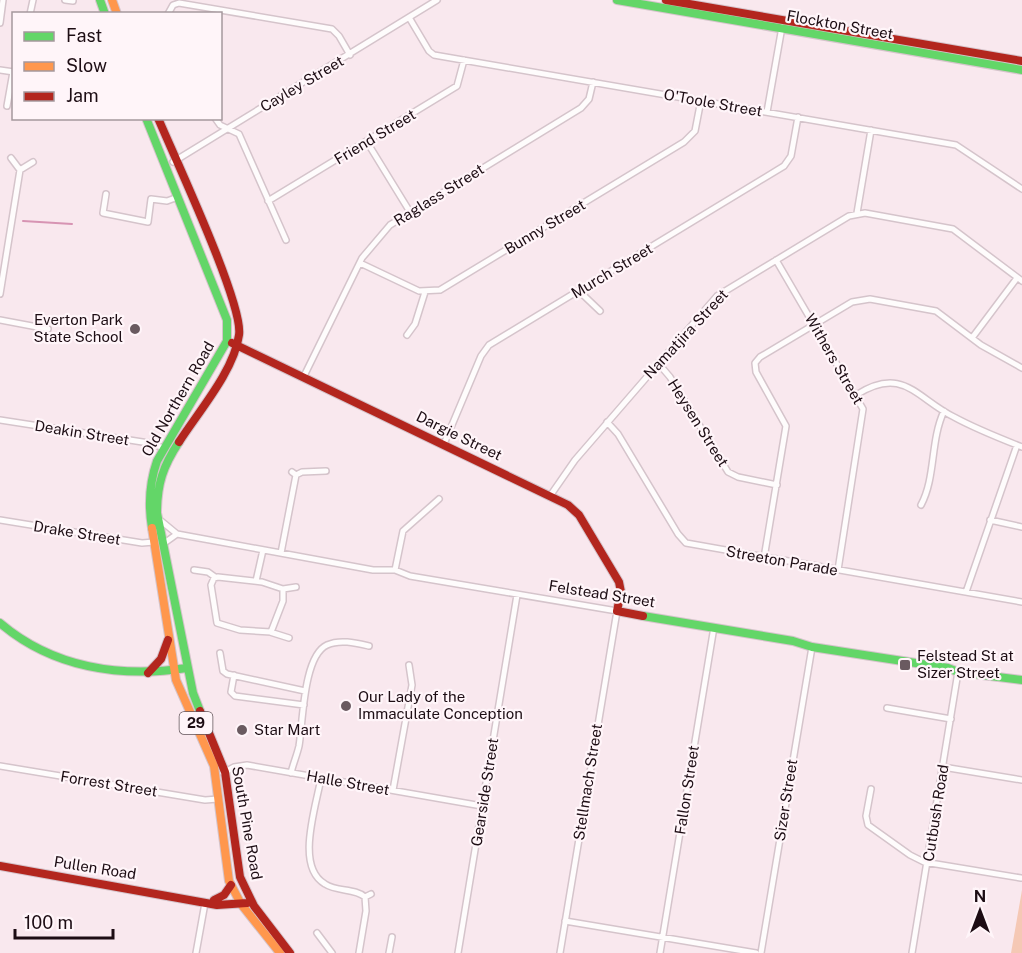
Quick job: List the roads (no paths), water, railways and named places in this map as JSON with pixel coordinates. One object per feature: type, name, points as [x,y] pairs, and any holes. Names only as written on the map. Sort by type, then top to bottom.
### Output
[{"type":"main road","name":"Flockton Street","points":[[617,0],[1022,61]]},
{"type":"main road","name":"Flockton Street","points":[[666,0],[1022,70]]},
{"type":"main road","name":"Old Northern Road","points":[[147,120],[225,310],[228,327],[226,341],[208,377],[164,448],[154,467],[149,487],[149,510],[174,670]]},
{"type":"main road","name":"Old Northern Road","points":[[159,120],[233,299],[239,328],[238,345],[227,368],[164,465],[157,493],[163,544],[187,668]]},
{"type":"main road","points":[[158,147],[166,137]]},
{"type":"main road","name":"Dargie Street","points":[[226,341],[444,444],[550,496],[576,512],[612,570],[621,589],[617,610]]},
{"type":"main road","name":"Felstead Street","points":[[617,610],[793,641],[812,647],[843,650],[948,668],[958,672],[1022,680]]},
{"type":"main road","points":[[0,623],[21,641],[74,664],[100,670],[148,674],[187,668]]},
{"type":"main road","points":[[148,674],[161,659],[170,633]]},
{"type":"main road","name":"South Pine Road","points":[[187,668],[195,700],[225,772],[238,869],[249,899],[290,953]]},
{"type":"main road","name":"South Pine Road","points":[[174,670],[183,698],[210,754],[216,777],[231,885],[239,902],[280,953]]},
{"type":"main road","name":"Pullen Road","points":[[0,866],[186,897],[239,902]]},
{"type":"main road","points":[[214,900],[224,895],[231,885]]},
{"type":"main road","name":"Pullen Road","points":[[186,897],[222,906],[249,899]]},
{"type":"street","points":[[0,23],[3,0]]},
{"type":"street","points":[[65,0],[73,1]]},
{"type":"street","name":"Cayley Street","points":[[165,166],[230,129],[410,19],[437,0]]},
{"type":"street","points":[[169,12],[173,5],[184,3],[332,29],[350,55]]},
{"type":"street","name":"O'Toole Street","points":[[410,19],[431,53],[956,144],[1021,186]]},
{"type":"street","points":[[767,112],[782,24]]},
{"type":"street","name":"Friend Street","points":[[268,201],[457,86],[464,60]]},
{"type":"street","points":[[8,106],[12,79]]},
{"type":"street","name":"Raglass Street","points":[[304,376],[360,263],[368,249],[390,225],[585,105],[589,99],[593,82]]},
{"type":"street","name":"Bunny Street","points":[[425,292],[435,292],[450,285],[684,142],[695,131],[701,100]]},
{"type":"street","name":"Murch Street","points":[[444,444],[486,348],[784,165],[790,156],[798,117]]},
{"type":"street","points":[[215,120],[241,138],[286,240]]},
{"type":"street","points":[[871,130],[856,213],[952,230],[1020,280],[972,338]]},
{"type":"street","points":[[367,142],[410,212]]},
{"type":"street","points":[[0,294],[20,170],[11,158]]},
{"type":"street","points":[[20,170],[33,162]]},
{"type":"street","points":[[106,194],[103,213],[148,222],[151,199],[167,201],[178,197]]},
{"type":"street","name":"Namatjira Street","points":[[550,496],[561,477],[717,296],[844,218],[856,213]]},
{"type":"street","name":"Withers Street","points":[[776,260],[863,409],[864,418],[838,570]]},
{"type":"street","points":[[360,263],[425,292],[415,324],[407,335]]},
{"type":"street","points":[[579,291],[600,311]]},
{"type":"street","points":[[764,558],[786,426],[756,372],[755,363],[760,357],[852,302],[870,299],[932,310],[972,338],[1022,368]]},
{"type":"street","points":[[0,320],[48,329]]},
{"type":"street","name":"Heysen Street","points":[[658,363],[670,377],[728,472],[738,477],[777,485]]},
{"type":"street","points":[[856,395],[877,384],[907,387],[917,391],[944,411],[1019,446],[990,520],[966,592]]},
{"type":"street","points":[[921,505],[926,495],[938,426],[944,411]]},
{"type":"street","name":"Deakin Street","points":[[0,420],[149,443],[164,448]]},
{"type":"street","name":"Streeton Parade","points":[[607,422],[618,434],[683,540],[690,544],[1022,602]]},
{"type":"street","points":[[281,553],[294,473],[326,471]]},
{"type":"street","points":[[395,570],[403,531],[439,500]]},
{"type":"street","name":"Felstead Street","points":[[159,519],[177,534],[373,570],[395,570],[410,576],[517,595],[617,610]]},
{"type":"street","name":"Drake Street","points":[[0,520],[142,543],[154,542]]},
{"type":"street","points":[[990,520],[1022,527]]},
{"type":"street","points":[[163,544],[177,534]]},
{"type":"street","points":[[256,581],[263,550]]},
{"type":"street","points":[[194,570],[205,571],[215,578],[256,581],[283,589],[296,587]]},
{"type":"street","points":[[215,578],[211,585],[217,623]]},
{"type":"street","points":[[270,632],[282,605],[283,589]]},
{"type":"street","name":"Gearside Street","points":[[458,953],[517,595]]},
{"type":"street","name":"Stellmach Street","points":[[560,953],[617,610]]},
{"type":"street","points":[[211,627],[217,623],[238,629],[270,632],[289,638]]},
{"type":"street","name":"Fallon Street","points":[[660,953],[714,627]]},
{"type":"street","points":[[291,773],[298,749],[305,691],[316,659],[325,645],[346,642],[369,646]]},
{"type":"street","name":"Sizer Street","points":[[758,953],[812,647]]},
{"type":"street","points":[[220,653],[223,670],[234,675],[305,691]]},
{"type":"street","points":[[393,790],[412,685],[409,665]]},
{"type":"street","name":"Cutbush Road","points":[[912,953],[958,672]]},
{"type":"street","points":[[234,675],[231,691],[235,696],[304,705]]},
{"type":"street","points":[[887,708],[951,719]]},
{"type":"street","name":"Halle Street","points":[[216,777],[244,765],[482,806]]},
{"type":"street","name":"Forrest Street","points":[[0,766],[205,800],[218,799]]},
{"type":"street","points":[[943,767],[1022,780]]},
{"type":"street","points":[[321,778],[309,849],[312,870],[319,880],[330,887],[368,896],[359,953]]},
{"type":"street","points":[[871,789],[866,816],[870,828],[916,858],[1021,878]]},
{"type":"street","points":[[196,953],[205,903]]},
{"type":"street","points":[[565,921],[758,953]]},
{"type":"street","points":[[317,933],[332,953]]},
{"type":"street","points":[[389,953],[392,937]]},
{"type":"waterway","points":[[23,221],[72,224]]},
{"type":"place","name":"Everton Park State School","points":[[135,329]]},
{"type":"place","name":"Felstead St at Sizer Street","points":[[905,665]]},
{"type":"place","name":"Our Lady of the Immaculate Conception","points":[[346,706]]},
{"type":"place","name":"Star Mart","points":[[242,730]]}]
